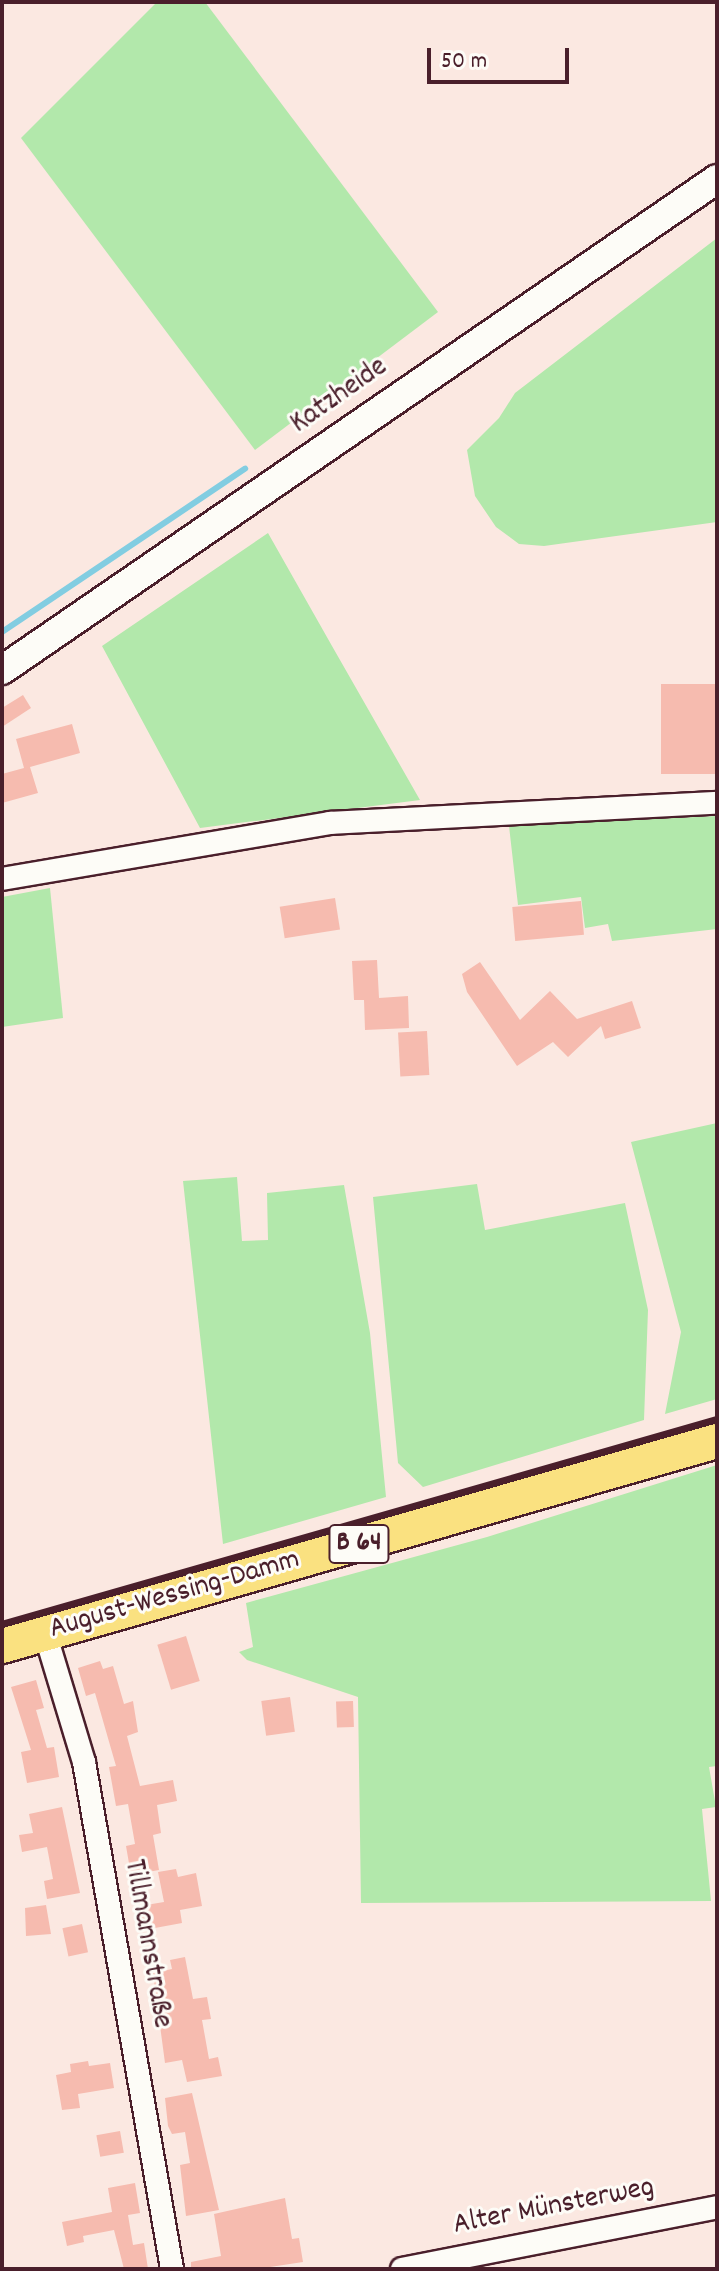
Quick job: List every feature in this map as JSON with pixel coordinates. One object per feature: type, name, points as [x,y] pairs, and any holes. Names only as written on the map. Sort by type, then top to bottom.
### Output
[{"type":"main road","name":"August-Wessing-Damm","points":[[2,1646],[717,1441]]},
{"type":"street","name":"Katzheide","points":[[2,670],[717,179]]},
{"type":"street","points":[[2,879],[330,823],[717,803]]},
{"type":"street","name":"Tillmannstraße","points":[[45,1633],[84,1762],[172,2269]]},
{"type":"street","name":"Alter Münsterweg","points":[[402,2269],[717,2207]]},
{"type":"green space","points":[[157,2],[205,2],[438,312],[255,450],[21,138]]},
{"type":"green space","points":[[717,238],[717,522],[544,546],[519,544],[496,527],[475,496],[467,450],[499,418],[515,393]]},
{"type":"green space","points":[[268,533],[420,800],[200,828],[102,646]]},
{"type":"green space","points":[[717,816],[717,929],[612,941],[608,924],[585,928],[581,897],[518,905],[509,826]]},
{"type":"green space","points":[[50,888],[63,1018],[2,1027],[2,897]]},
{"type":"green space","points":[[717,1123],[717,1399],[665,1414],[681,1332],[631,1142]]},
{"type":"green space","points":[[237,1177],[242,1241],[268,1240],[267,1193],[344,1185],[370,1333],[386,1497],[223,1544],[183,1181]]},
{"type":"green space","points":[[477,1184],[485,1230],[625,1203],[648,1310],[644,1420],[423,1487],[398,1463],[373,1197]]},
{"type":"green space","points":[[717,1465],[717,1766],[709,1767],[716,1807],[702,1809],[711,1901],[361,1903],[358,1697],[247,1660],[239,1652],[253,1647],[246,1603],[487,1537]]},
{"type":"building","points":[[661,684],[717,684],[717,774],[661,774]]},
{"type":"building","points":[[23,695],[31,708],[2,727],[2,708]]},
{"type":"building","points":[[72,724],[80,753],[30,767],[38,793],[2,803],[2,774],[24,768],[16,739]]},
{"type":"building","points":[[335,898],[340,930],[285,938],[280,907]]},
{"type":"building","points":[[581,901],[584,935],[515,941],[512,907]]},
{"type":"building","points":[[377,960],[379,998],[408,996],[409,1028],[365,1030],[364,1000],[354,1000],[352,961]]},
{"type":"building","points":[[480,962],[520,1020],[550,991],[577,1019],[632,1001],[641,1028],[605,1039],[601,1026],[568,1057],[553,1042],[517,1066],[467,992],[462,974]]},
{"type":"building","points":[[427,1031],[429,1075],[400,1076],[398,1033]]},
{"type":"building","points":[[186,1636],[200,1681],[171,1690],[157,1645]]},
{"type":"building","points":[[100,1661],[103,1669],[113,1666],[124,1704],[133,1701],[138,1732],[127,1736],[140,1786],[173,1780],[177,1801],[157,1805],[161,1833],[153,1835],[159,1870],[131,1875],[126,1846],[135,1844],[128,1804],[116,1806],[109,1767],[116,1766],[95,1693],[86,1696],[78,1668]]},
{"type":"building","points":[[36,1680],[44,1708],[36,1710],[47,1748],[54,1747],[59,1777],[27,1783],[21,1752],[31,1750],[11,1687]]},
{"type":"building","points":[[290,1697],[295,1732],[266,1736],[261,1701]]},
{"type":"building","points":[[353,1701],[354,1727],[337,1728],[336,1702]]},
{"type":"building","points":[[62,1807],[80,1893],[47,1899],[44,1881],[53,1879],[47,1847],[22,1852],[19,1835],[33,1833],[29,1814]]},
{"type":"building","points":[[176,1869],[178,1877],[196,1873],[202,1906],[180,1910],[182,1923],[144,1930],[140,1906],[164,1902],[158,1872]]},
{"type":"building","points":[[46,1905],[51,1934],[26,1936],[25,1908]]},
{"type":"building","points":[[82,1924],[88,1952],[68,1957],[62,1928]]},
{"type":"building","points":[[185,1957],[193,1999],[207,1997],[211,2019],[202,2020],[209,2059],[218,2057],[222,2076],[187,2082],[182,2060],[165,2063],[153,1973],[172,1969],[170,1960]]},
{"type":"building","points":[[88,2061],[89,2066],[110,2063],[114,2088],[78,2094],[80,2108],[62,2110],[56,2075],[71,2072],[70,2064]]},
{"type":"building","points":[[192,2093],[219,2210],[186,2216],[180,2165],[190,2163],[185,2132],[172,2134],[165,2098]]},
{"type":"building","points":[[120,2131],[124,2153],[100,2157],[96,2135]]},
{"type":"building","points":[[135,2183],[140,2213],[128,2215],[133,2245],[144,2243],[148,2269],[124,2269],[114,2230],[83,2236],[84,2242],[67,2246],[62,2222],[112,2212],[108,2188]]},
{"type":"building","points":[[285,2198],[292,2239],[299,2238],[303,2262],[257,2269],[191,2269],[191,2262],[221,2256],[214,2214]]},
{"type":"waterway","points":[[2,632],[245,469]]},
{"type":"railway","points":[[2,1624],[717,1419]]}]
